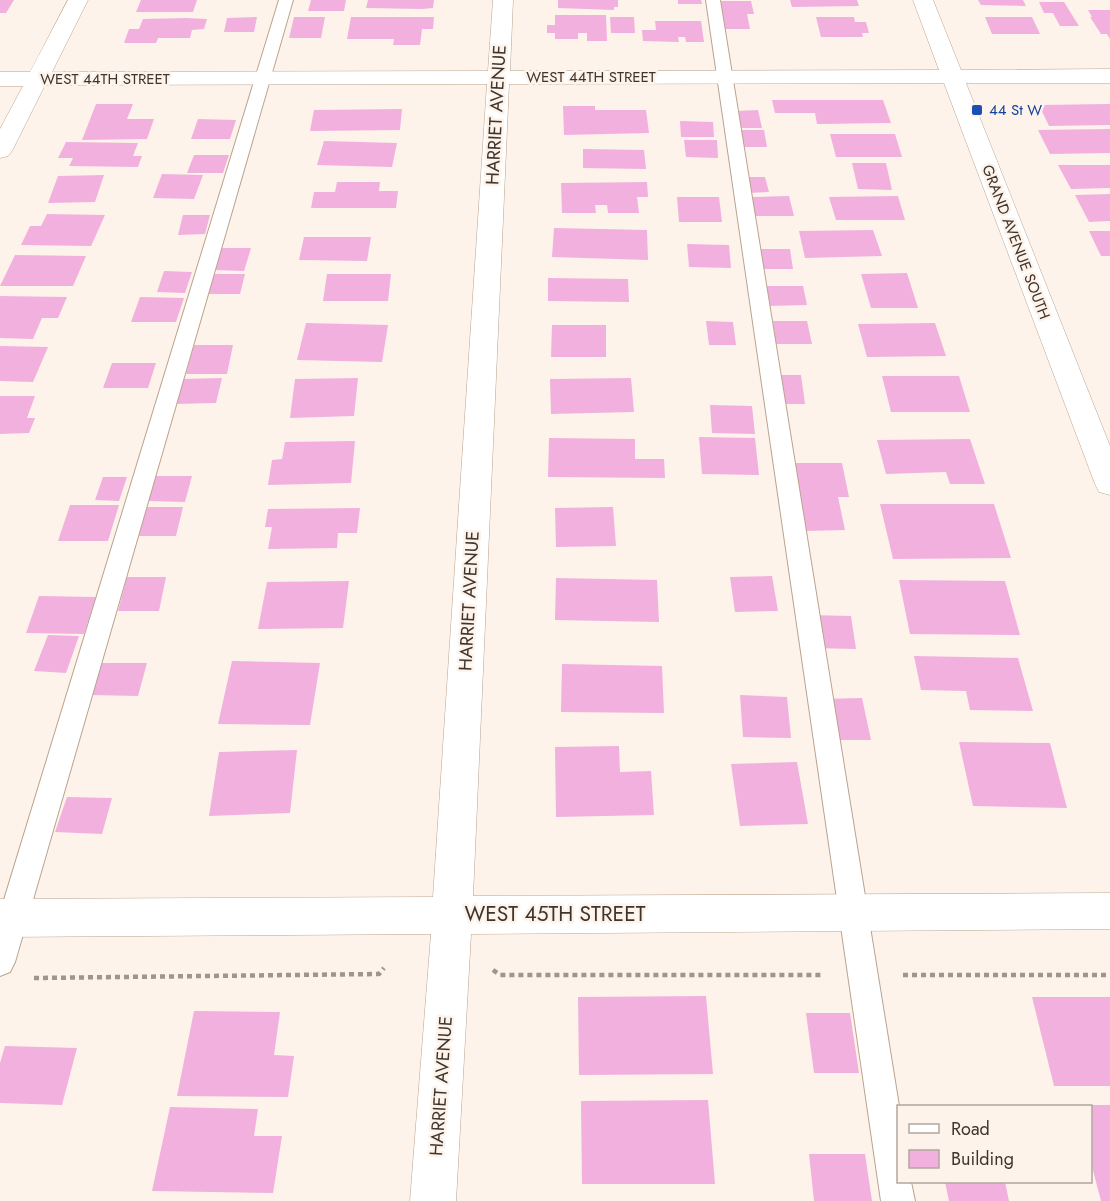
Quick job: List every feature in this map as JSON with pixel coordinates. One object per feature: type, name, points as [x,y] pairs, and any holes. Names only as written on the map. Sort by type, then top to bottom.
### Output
[{"type":"street","points":[[0,151],[78,0]]},
{"type":"street","name":"HARRIET AVENUE","points":[[433,1201],[452,915],[503,0]]},
{"type":"street","name":"GRAND AVENUE SOUTH","points":[[923,0],[1110,484]]},
{"type":"street","name":"WEST 44TH STREET","points":[[0,79],[1110,76]]},
{"type":"street","name":"WEST 45TH STREET","points":[[6,918],[1110,911]]},
{"type":"lane","points":[[0,962],[6,918],[286,0]]},
{"type":"lane","points":[[713,0],[898,1201]]},
{"type":"path","points":[[488,966],[500,975],[1110,975]]},
{"type":"path","points":[[24,979],[379,974],[384,968]]},
{"type":"building","points":[[0,0],[14,0],[6,13],[0,13]]},
{"type":"building","points":[[141,0],[197,0],[193,12],[136,12]]},
{"type":"building","points":[[311,0],[346,0],[344,11],[308,11]]},
{"type":"building","points":[[368,0],[434,0],[433,8],[422,9],[366,8]]},
{"type":"building","points":[[558,0],[618,0],[618,7],[614,7],[614,10],[558,8]]},
{"type":"building","points":[[678,0],[701,0],[702,4],[678,4]]},
{"type":"building","points":[[790,0],[857,0],[859,6],[792,7]]},
{"type":"building","points":[[978,0],[1023,0],[1026,6],[981,5]]},
{"type":"building","points":[[718,1],[751,1],[754,14],[747,14],[750,29],[723,29]]},
{"type":"building","points":[[1039,2],[1064,2],[1079,26],[1060,26],[1053,13],[1044,13]]},
{"type":"building","points":[[1088,10],[1110,10],[1110,39],[1107,34],[1101,34]]},
{"type":"building","points":[[555,15],[606,15],[607,41],[587,41],[587,33],[578,33],[578,39],[555,39],[555,33],[547,33],[547,25],[555,25]]},
{"type":"building","points":[[257,17],[254,32],[224,32],[227,18]]},
{"type":"building","points":[[294,17],[325,17],[321,38],[289,38]]},
{"type":"building","points":[[351,17],[434,17],[433,29],[422,29],[420,45],[393,45],[394,39],[347,39]]},
{"type":"building","points":[[610,17],[634,17],[635,33],[611,33]]},
{"type":"building","points":[[816,17],[854,17],[855,22],[866,22],[869,33],[862,33],[863,37],[821,37]]},
{"type":"building","points":[[985,17],[1032,17],[1040,34],[992,34]]},
{"type":"building","points":[[143,19],[207,19],[204,29],[192,30],[190,38],[158,38],[156,43],[124,43],[129,29],[139,29]]},
{"type":"building","points":[[655,21],[701,21],[704,42],[686,42],[685,37],[678,37],[679,42],[643,41],[642,30],[656,30]]},
{"type":"building","points":[[772,100],[883,100],[891,123],[817,124],[815,113],[775,113]]},
{"type":"building","points":[[96,104],[133,104],[127,119],[154,119],[147,139],[82,140]]},
{"type":"building","points":[[1110,104],[1110,125],[1049,126],[1039,105]]},
{"type":"building","points":[[563,106],[595,106],[595,110],[646,110],[649,133],[564,135]]},
{"type":"building","points":[[402,109],[400,130],[310,131],[314,110]]},
{"type":"building","points":[[758,110],[762,128],[739,128],[736,111]]},
{"type":"building","points":[[198,119],[236,120],[230,139],[191,139]]},
{"type":"building","points":[[680,121],[713,122],[714,137],[681,137]]},
{"type":"building","points":[[1110,129],[1110,153],[1050,154],[1038,130]]},
{"type":"building","points":[[740,130],[764,130],[767,147],[743,147]]},
{"type":"building","points":[[830,134],[895,134],[902,157],[836,157]]},
{"type":"building","points":[[684,140],[717,140],[718,158],[686,157]]},
{"type":"building","points":[[324,141],[397,143],[392,167],[317,165]]},
{"type":"building","points":[[66,142],[138,143],[133,156],[142,156],[138,167],[69,166],[73,158],[58,158]]},
{"type":"building","points":[[583,149],[644,150],[646,169],[583,168]]},
{"type":"building","points":[[194,155],[229,155],[223,173],[187,173]]},
{"type":"building","points":[[852,163],[886,163],[892,190],[858,189]]},
{"type":"building","points":[[1058,165],[1110,165],[1110,188],[1071,189]]},
{"type":"building","points":[[162,174],[203,175],[194,199],[153,198]]},
{"type":"building","points":[[104,175],[95,202],[48,203],[58,176]]},
{"type":"building","points":[[745,177],[765,177],[769,192],[748,193]]},
{"type":"building","points":[[337,182],[380,182],[379,191],[398,191],[396,208],[311,208],[314,192],[335,192]]},
{"type":"building","points":[[647,182],[648,197],[637,197],[639,213],[608,213],[607,205],[595,205],[596,213],[562,213],[561,183]]},
{"type":"building","points":[[1110,194],[1110,221],[1089,222],[1075,195]]},
{"type":"building","points":[[789,196],[794,216],[755,216],[751,197]]},
{"type":"building","points":[[898,196],[905,220],[836,220],[829,197]]},
{"type":"building","points":[[677,197],[719,197],[722,222],[679,222]]},
{"type":"building","points":[[47,214],[105,215],[91,246],[21,245],[30,226],[41,226]]},
{"type":"building","points":[[183,215],[210,215],[205,234],[178,235]]},
{"type":"building","points":[[554,228],[647,230],[648,260],[552,257]]},
{"type":"building","points":[[873,230],[882,256],[805,258],[799,231]]},
{"type":"building","points":[[1089,231],[1110,231],[1110,256],[1101,256]]},
{"type":"building","points":[[304,237],[371,237],[367,261],[299,260]]},
{"type":"building","points":[[687,244],[729,245],[731,268],[689,267]]},
{"type":"building","points":[[221,248],[251,248],[244,271],[214,270]]},
{"type":"building","points":[[757,249],[790,249],[793,269],[760,269]]},
{"type":"building","points":[[15,255],[86,256],[73,286],[0,286]]},
{"type":"building","points":[[164,271],[192,272],[185,293],[157,292]]},
{"type":"building","points":[[907,273],[918,308],[871,308],[861,274]]},
{"type":"building","points":[[213,274],[245,274],[240,294],[208,294]]},
{"type":"building","points":[[327,274],[391,274],[388,301],[323,301]]},
{"type":"building","points":[[548,278],[628,279],[629,302],[548,301]]},
{"type":"building","points":[[764,286],[803,286],[807,305],[768,306]]},
{"type":"building","points":[[0,296],[67,297],[58,318],[42,318],[33,339],[0,338]]},
{"type":"building","points":[[140,297],[184,298],[176,322],[131,322]]},
{"type":"building","points":[[706,321],[733,322],[736,345],[709,345]]},
{"type":"building","points":[[773,321],[807,321],[812,344],[776,344]]},
{"type":"building","points":[[306,323],[388,325],[382,362],[297,360]]},
{"type":"building","points":[[935,323],[946,356],[867,357],[858,324]]},
{"type":"building","points":[[552,325],[606,325],[606,357],[551,357]]},
{"type":"building","points":[[194,345],[233,345],[227,374],[186,374]]},
{"type":"building","points":[[0,346],[48,347],[33,382],[0,381]]},
{"type":"building","points":[[112,363],[156,363],[148,388],[103,388]]},
{"type":"building","points":[[781,375],[801,375],[805,404],[784,404]]},
{"type":"building","points":[[882,376],[959,376],[970,412],[891,412]]},
{"type":"building","points":[[222,378],[216,403],[175,404],[181,379]]},
{"type":"building","points":[[358,378],[354,416],[290,418],[295,379]]},
{"type":"building","points":[[631,378],[634,412],[551,414],[550,379]]},
{"type":"building","points":[[0,396],[35,396],[27,418],[35,418],[29,433],[0,434]]},
{"type":"building","points":[[710,405],[752,406],[755,434],[712,433]]},
{"type":"building","points":[[699,437],[755,438],[759,475],[702,474]]},
{"type":"building","points":[[549,438],[635,439],[635,459],[664,459],[665,478],[548,477]]},
{"type":"building","points":[[970,439],[985,484],[950,484],[946,472],[886,474],[877,440]]},
{"type":"building","points":[[355,441],[351,483],[268,485],[272,460],[282,459],[285,442]]},
{"type":"building","points":[[792,463],[842,463],[849,497],[838,497],[845,530],[804,531]]},
{"type":"building","points":[[156,476],[192,476],[185,502],[148,501]]},
{"type":"building","points":[[103,477],[127,477],[119,501],[95,500]]},
{"type":"building","points":[[880,504],[994,504],[1011,558],[893,559]]},
{"type":"building","points":[[70,505],[119,505],[108,541],[58,541]]},
{"type":"building","points":[[146,507],[183,507],[176,536],[139,536]]},
{"type":"building","points":[[613,507],[616,546],[556,547],[555,508]]},
{"type":"building","points":[[360,508],[357,533],[338,533],[337,548],[268,549],[272,527],[265,527],[268,509]]},
{"type":"building","points":[[772,576],[778,611],[735,612],[730,577]]},
{"type":"building","points":[[127,577],[166,577],[159,611],[118,611]]},
{"type":"building","points":[[556,578],[657,580],[659,622],[555,620]]},
{"type":"building","points":[[899,580],[1005,581],[1020,635],[910,634]]},
{"type":"building","points":[[349,581],[343,628],[258,629],[267,582]]},
{"type":"building","points":[[39,596],[96,597],[84,634],[26,633]]},
{"type":"building","points":[[809,615],[851,616],[856,649],[813,648]]},
{"type":"building","points":[[48,635],[79,636],[66,673],[34,671]]},
{"type":"building","points":[[914,656],[1018,658],[1033,711],[970,710],[966,691],[921,690]]},
{"type":"building","points":[[232,661],[320,663],[310,725],[218,724]]},
{"type":"building","points":[[100,663],[147,663],[138,696],[90,695]]},
{"type":"building","points":[[562,664],[662,666],[664,713],[561,712]]},
{"type":"building","points":[[740,695],[787,697],[791,738],[743,737]]},
{"type":"building","points":[[862,698],[871,740],[829,740],[822,699]]},
{"type":"building","points":[[959,742],[1050,743],[1067,808],[973,806]]},
{"type":"building","points":[[619,746],[620,772],[651,771],[654,815],[556,817],[555,747]]},
{"type":"building","points":[[297,750],[290,813],[209,816],[219,752]]},
{"type":"building","points":[[797,762],[808,824],[740,826],[731,764]]},
{"type":"building","points":[[67,797],[112,798],[102,834],[55,832]]},
{"type":"building","points":[[706,996],[713,1074],[579,1075],[578,997]]},
{"type":"building","points":[[1032,997],[1110,997],[1110,1086],[1054,1086]]},
{"type":"building","points":[[194,1011],[280,1012],[274,1055],[294,1056],[288,1097],[177,1096]]},
{"type":"building","points":[[806,1013],[850,1013],[859,1073],[814,1073]]},
{"type":"building","points":[[5,1046],[77,1048],[62,1105],[0,1103],[0,1063]]},
{"type":"building","points":[[708,1100],[715,1184],[582,1184],[581,1101]]},
{"type":"building","points":[[1092,1105],[1110,1105],[1110,1201],[1101,1201],[1092,1167]]},
{"type":"building","points":[[170,1107],[258,1109],[254,1136],[282,1136],[273,1193],[152,1191]]},
{"type":"building","points":[[809,1154],[865,1154],[872,1201],[814,1201]]},
{"type":"building","points":[[945,1183],[1005,1183],[1009,1201],[949,1201]]},
{"type":"place","name":"44 St W","points":[[977,110]]}]
